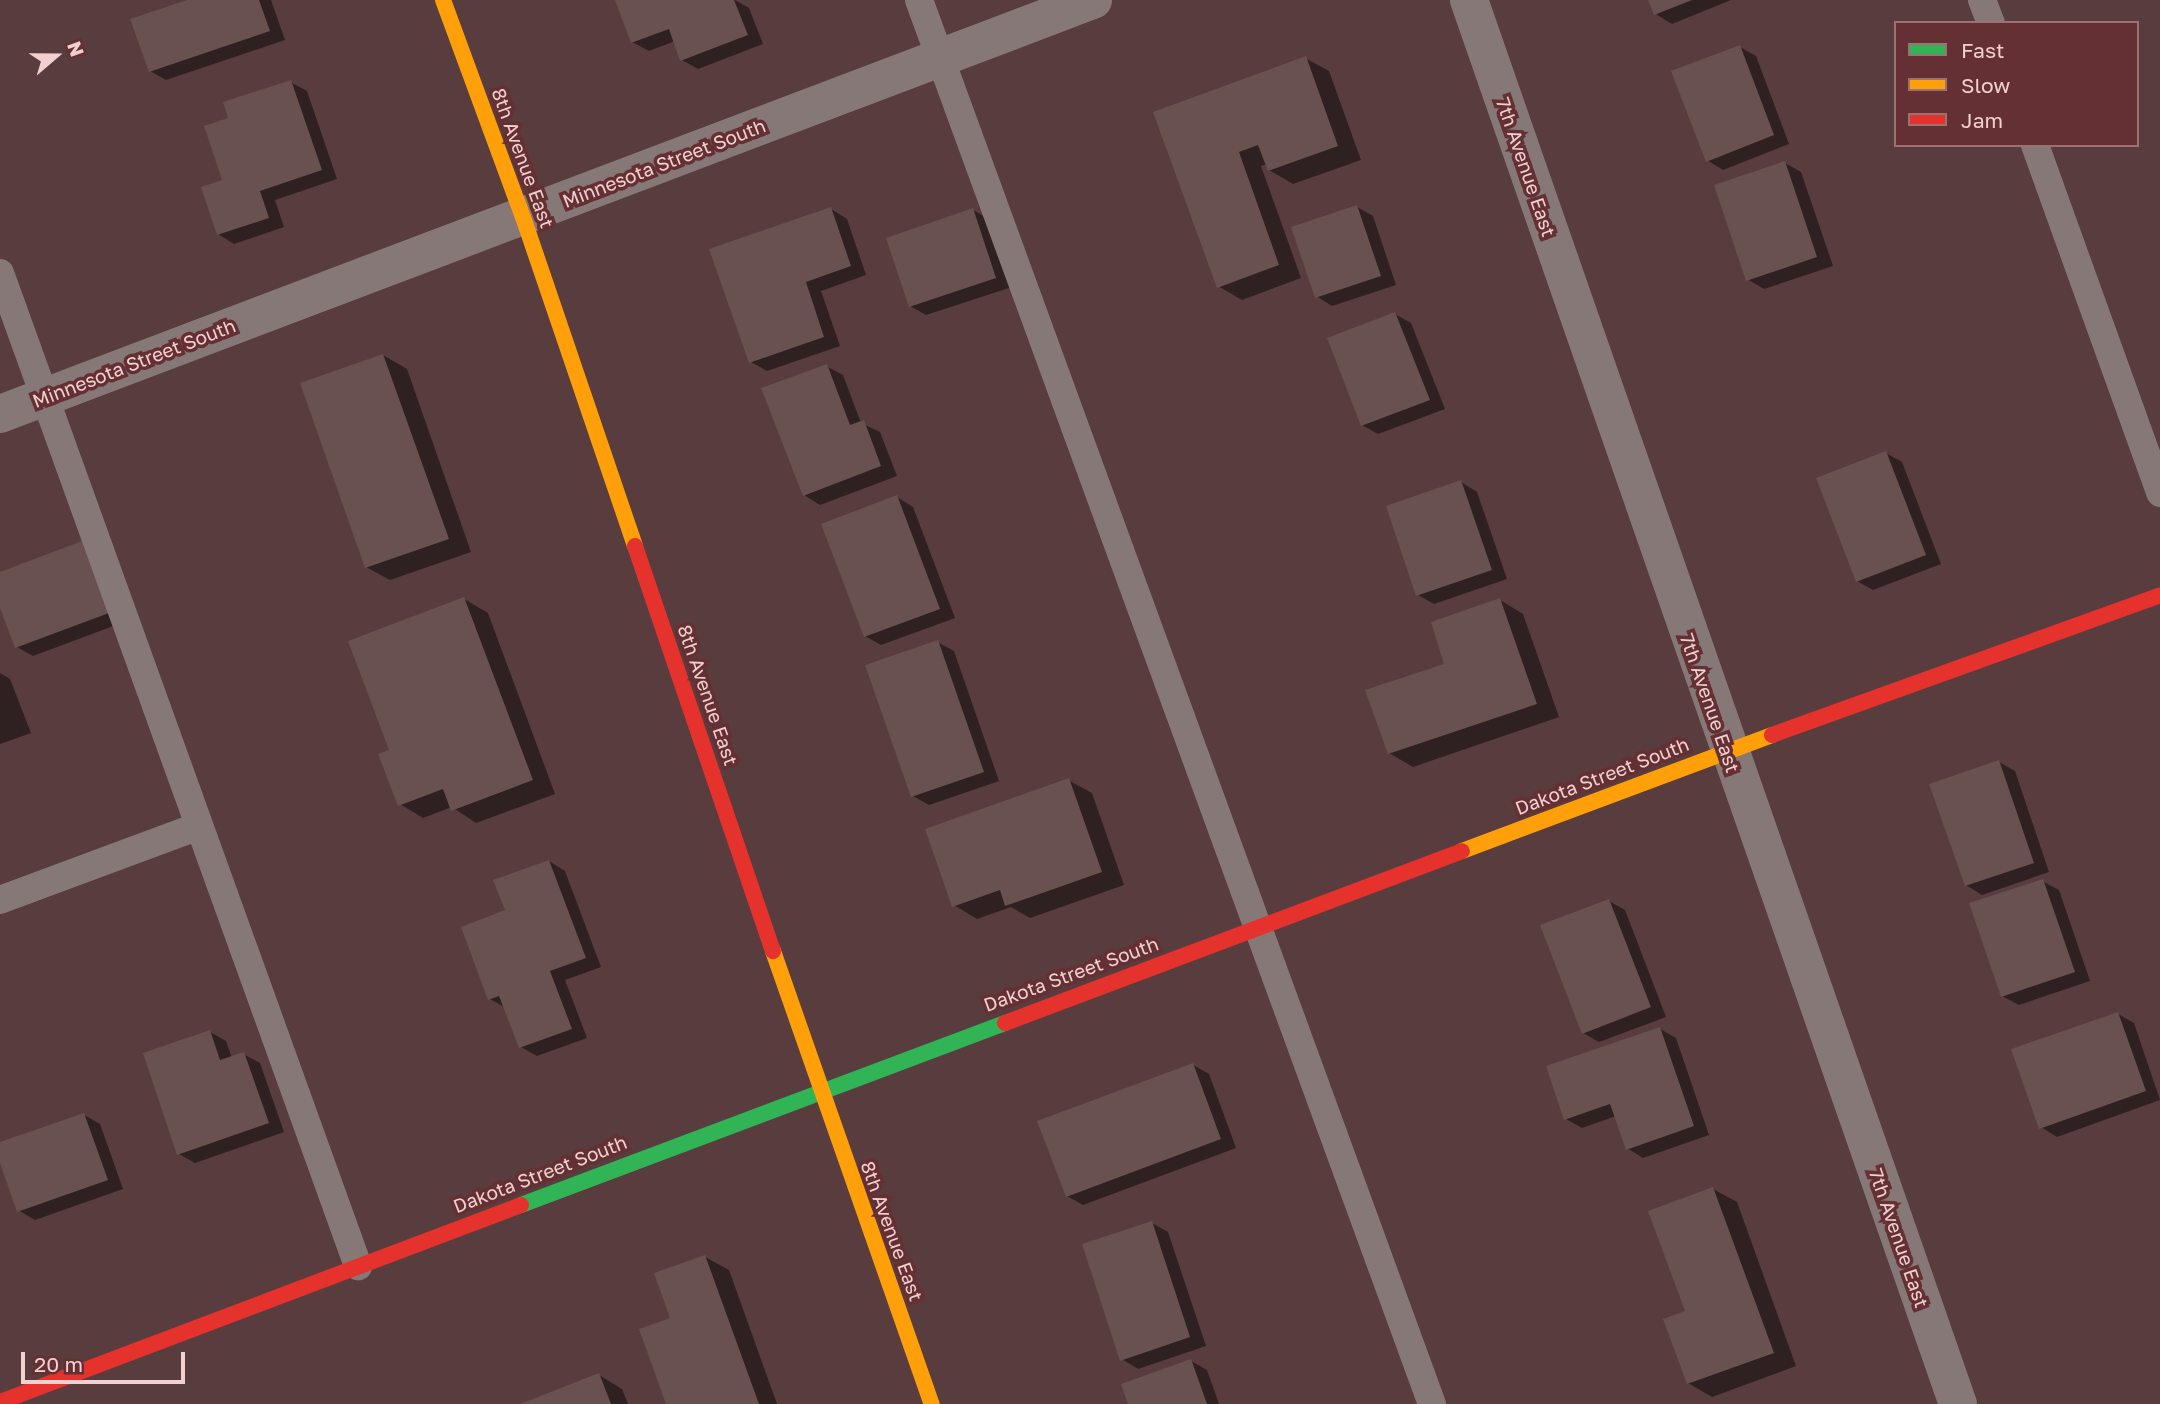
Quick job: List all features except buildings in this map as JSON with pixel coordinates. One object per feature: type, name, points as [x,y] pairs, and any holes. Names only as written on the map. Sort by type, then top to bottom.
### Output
[{"type":"street","name":"8th Avenue East","points":[[443,0],[523,217],[820,1090],[932,1404]]},
{"type":"street","name":"Minnesota Street South","points":[[0,414],[1093,0]]},
{"type":"street","name":"7th Avenue East","points":[[1469,0],[1727,751],[1958,1404]]},
{"type":"street","name":"Dakota Street South","points":[[0,1402],[820,1090],[1727,751],[2160,595]]},
{"type":"lane","points":[[919,0],[1433,1404]]},
{"type":"lane","points":[[1982,0],[1989,21]]},
{"type":"lane","points":[[2036,147],[2160,493]]},
{"type":"lane","points":[[0,273],[358,1266]]},
{"type":"lane","points":[[0,901],[200,826]]},
{"type":"traffic: fast","points":[[521,1205],[1005,1023]]},
{"type":"traffic: slow","points":[[443,0],[523,217],[635,546]]},
{"type":"traffic: slow","points":[[1462,851],[1772,735]]},
{"type":"traffic: slow","points":[[773,951],[932,1404]]},
{"type":"traffic: jam","points":[[635,546],[773,951]]},
{"type":"traffic: jam","points":[[1772,735],[2160,595]]},
{"type":"traffic: jam","points":[[1005,1023],[1462,851]]},
{"type":"traffic: jam","points":[[0,1402],[521,1205]]}]
